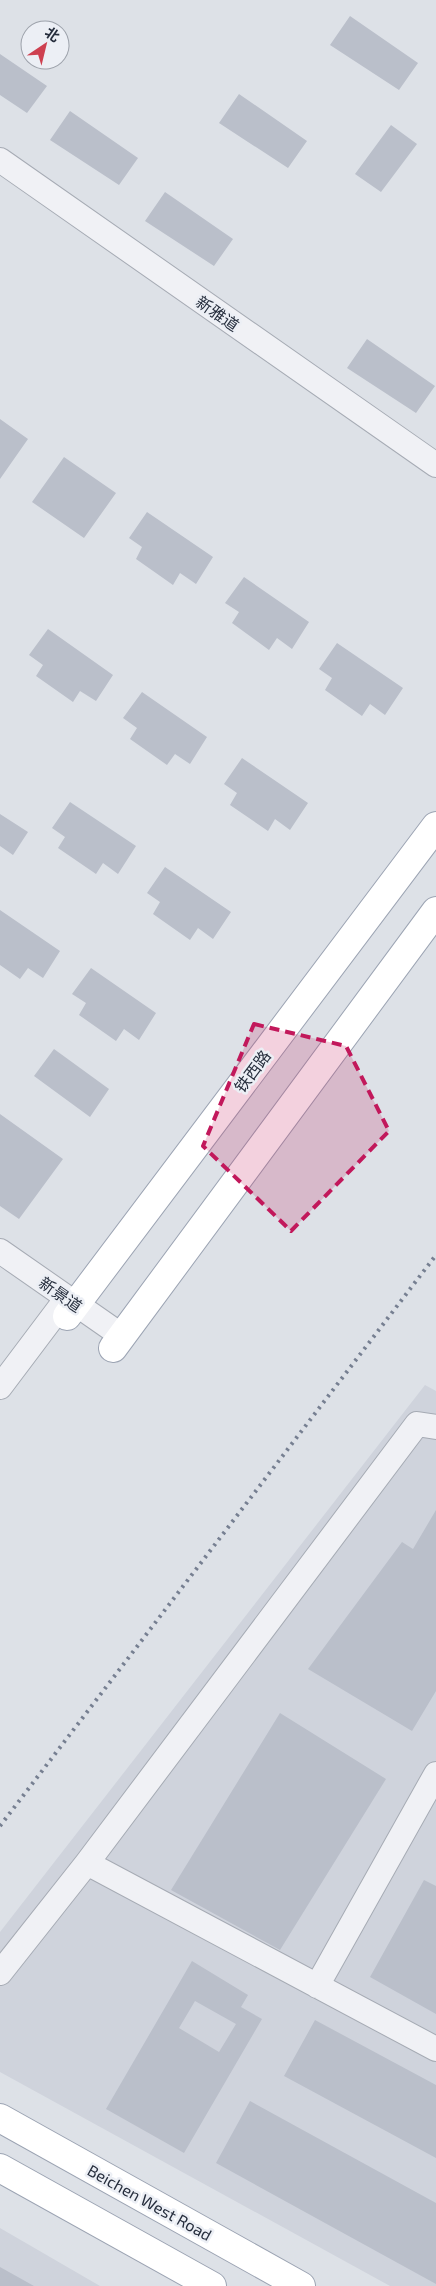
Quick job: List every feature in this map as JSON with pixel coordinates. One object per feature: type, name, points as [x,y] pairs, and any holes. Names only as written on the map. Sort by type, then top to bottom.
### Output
[{"type":"main road","name":"铁西路","points":[[67,1307],[436,826]]},
{"type":"main road","points":[[118,1342],[436,912]]},
{"type":"main road","name":"Beichen West Road","points":[[0,2118],[301,2286]]},
{"type":"main road","points":[[0,2168],[212,2286]]},
{"type":"street","name":"新雅道","points":[[0,144],[436,449]]},
{"type":"street","name":"新雅道","points":[[0,160],[436,465]]},
{"type":"street","name":"新景道","points":[[0,1251],[67,1307]]},
{"type":"street","name":"新景道","points":[[0,1269],[67,1307],[118,1342]]},
{"type":"street","points":[[0,1387],[67,1307]]},
{"type":"street","points":[[0,1973],[427,1426]]},
{"type":"street","points":[[318,1986],[436,1774]]},
{"type":"street","points":[[87,1863],[436,2050]]},
{"type":"highlighted area","points":[[254,1024],[346,1046],[389,1131],[291,1231],[203,1146]]},
{"type":"shaded area","points":[[425,1385],[436,1391],[436,2286],[390,2286],[0,2072],[0,1932]]},
{"type":"shaded area","points":[[0,2228],[100,2286],[0,2286]]},
{"type":"building","points":[[350,16],[418,63],[399,90],[330,45]]},
{"type":"building","points":[[0,54],[20,68],[20,70],[24,70],[47,86],[27,113],[0,95]]},
{"type":"building","points":[[239,94],[307,141],[288,168],[219,123]]},
{"type":"building","points":[[70,111],[138,158],[119,185],[50,140]]},
{"type":"building","points":[[391,125],[417,144],[381,192],[355,174]]},
{"type":"building","points":[[165,192],[233,239],[214,266],[145,221]]},
{"type":"building","points":[[367,339],[435,386],[416,413],[347,368]]},
{"type":"building","points":[[0,419],[28,439],[0,479]]},
{"type":"building","points":[[64,457],[116,493],[84,538],[32,502]]},
{"type":"building","points":[[147,512],[213,557],[196,584],[180,573],[173,585],[136,559],[142,547],[129,538]]},
{"type":"building","points":[[244,577],[309,622],[292,649],[277,638],[269,650],[232,623],[239,612],[225,603]]},
{"type":"building","points":[[48,629],[113,675],[96,701],[80,691],[73,702],[36,676],[43,665],[29,655]]},
{"type":"building","points":[[337,643],[403,688],[385,715],[370,704],[362,716],[325,690],[332,678],[319,669]]},
{"type":"building","points":[[142,692],[207,737],[190,764],[175,754],[167,765],[130,739],[137,728],[123,718]]},
{"type":"building","points":[[242,758],[308,803],[290,830],[275,819],[268,831],[230,805],[237,793],[224,784]]},
{"type":"building","points":[[70,802],[136,846],[118,874],[103,863],[96,874],[58,848],[65,837],[52,828]]},
{"type":"building","points":[[0,814],[28,832],[13,855],[0,846]]},
{"type":"building","points":[[165,867],[231,912],[213,939],[198,928],[190,940],[153,914],[160,902],[147,893]]},
{"type":"building","points":[[0,910],[60,951],[43,978],[28,968],[20,979],[0,965]]},
{"type":"building","points":[[91,968],[156,1013],[139,1040],[124,1029],[116,1041],[79,1015],[86,1003],[72,994]]},
{"type":"building","points":[[54,1049],[109,1089],[90,1117],[34,1076]]},
{"type":"building","points":[[0,1114],[63,1159],[19,1219],[0,1206]]},
{"type":"building","points":[[436,1510],[436,1691],[412,1731],[308,1669],[402,1542],[413,1549]]},
{"type":"building","points":[[280,1713],[386,1779],[280,1950],[171,1890]]},
{"type":"building","points":[[424,1880],[436,1886],[436,2014],[370,1977]]},
{"type":"building","points":[[192,1961],[248,1995],[241,2007],[262,2019],[184,2153],[106,2109]],"holes":[[[195,2001],[236,2024],[219,2052],[179,2028]]]},
{"type":"building","points":[[315,2020],[436,2085],[436,2158],[284,2076]]},
{"type":"building","points":[[250,2101],[436,2203],[436,2284],[216,2163]]},
{"type":"building","points":[[0,2267],[34,2286],[0,2286]]},
{"type":"railway","points":[[0,1826],[436,1255]]}]
